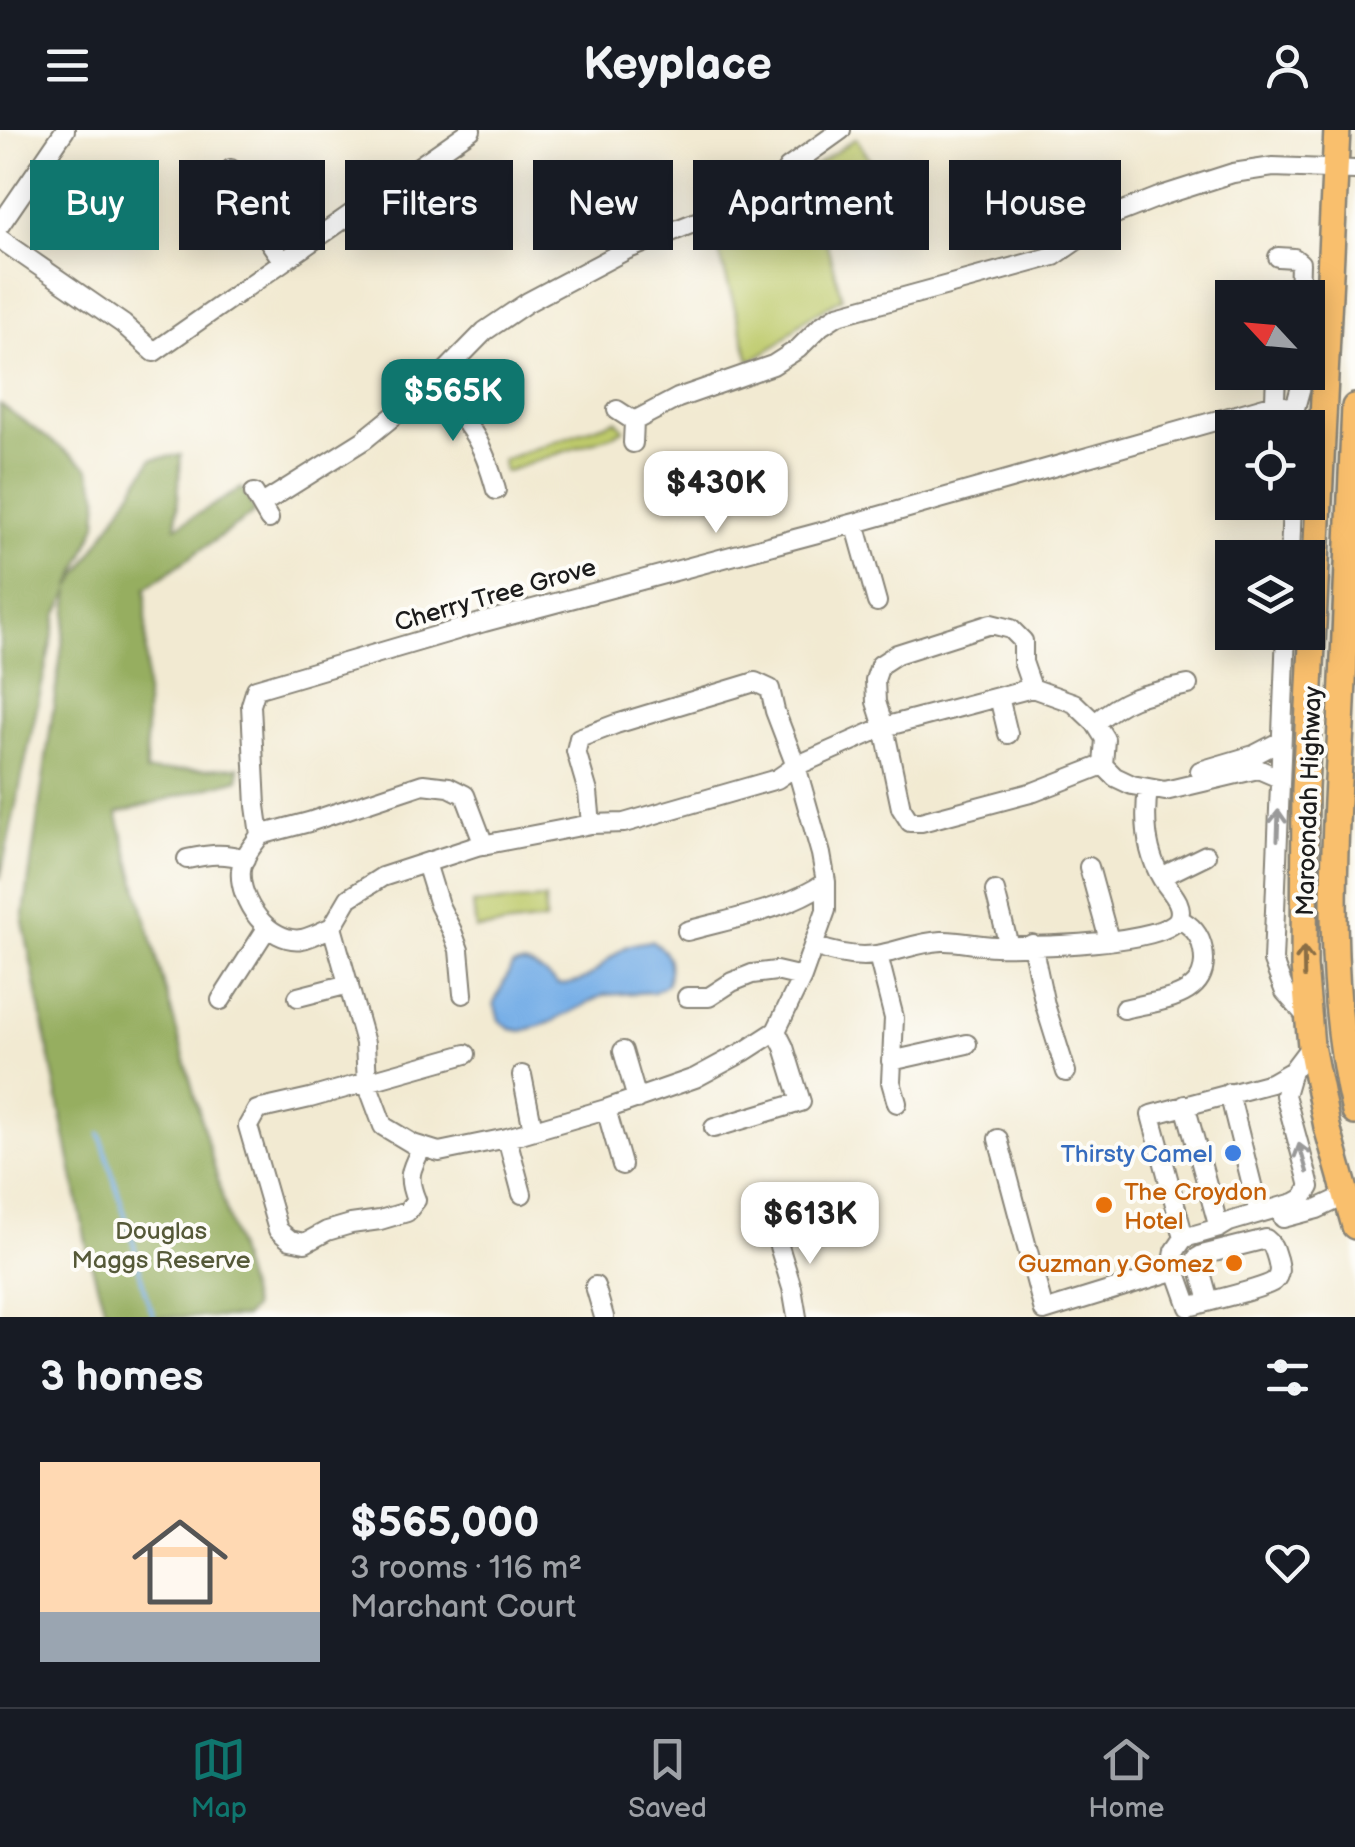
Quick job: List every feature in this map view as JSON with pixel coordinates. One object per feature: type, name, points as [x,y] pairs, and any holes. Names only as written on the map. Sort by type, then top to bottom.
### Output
[{"type":"highway","name":"Maroondah Highway","points":[[1325,286],[1345,170],[1337,130]]},
{"type":"highway","name":"Maroondah Highway","points":[[1311,540],[1313,390]]},
{"type":"highway","name":"Maroondah Highway","points":[[1355,407],[1350,608],[1334,871],[1334,950],[1342,1040],[1355,1112]]},
{"type":"highway","name":"Maroondah Highway","points":[[1311,650],[1305,789],[1307,1017],[1328,1127],[1351,1192],[1355,1226]]},
{"type":"highway","points":[[1312,680],[1343,680]]},
{"type":"street","points":[[0,225],[65,130]]},
{"type":"street","points":[[0,239],[123,324],[154,352],[471,130]]},
{"type":"street","points":[[261,505],[364,440],[432,385],[485,332],[542,295],[639,244],[722,212],[758,205],[788,168],[841,130]]},
{"type":"street","points":[[633,443],[626,416],[773,365],[838,315],[1054,256],[1113,215],[1234,173],[1272,167],[1345,170]]},
{"type":"street","points":[[275,250],[282,260]]},
{"type":"street","points":[[1278,257],[1294,258],[1300,263],[1300,280]]},
{"type":"street","points":[[432,385],[476,436],[496,490]]},
{"type":"street","points":[[1274,410],[1275,390]]},
{"type":"street","points":[[1294,408],[1300,390]]},
{"type":"street","name":"Cherry Tree Grove","points":[[260,835],[251,706],[256,689],[484,622],[855,523],[1274,404],[1294,408]]},
{"type":"street","points":[[855,523],[877,602]]},
{"type":"street","points":[[1032,688],[1023,662],[1022,641],[1011,629],[991,624],[897,654],[880,666],[875,680],[876,702],[901,808],[910,822],[1034,792],[1103,764]]},
{"type":"street","points":[[1285,650],[1273,961],[1285,992],[1307,1017]]},
{"type":"street","points":[[332,927],[365,1043],[367,1083],[383,1126],[412,1144],[439,1152],[507,1138],[695,1078],[776,1031],[814,946],[826,910],[826,882],[796,766],[770,689],[755,682],[578,738],[576,751],[588,792],[591,824]]},
{"type":"street","points":[[1095,723],[1134,697],[1188,684]]},
{"type":"street","points":[[484,845],[466,795],[448,787],[422,784],[260,835],[241,870],[254,915],[268,928],[300,939],[332,927],[349,898],[382,877],[484,845],[591,824],[624,822],[777,780],[796,766],[884,727],[1032,688],[1074,704],[1095,723],[1105,740],[1103,764]]},
{"type":"street","points":[[1000,697],[1008,734]]},
{"type":"street","points":[[1148,788],[1254,755],[1281,741]]},
{"type":"street","points":[[1103,764],[1123,781],[1165,791],[1258,769],[1279,778]]},
{"type":"street","points":[[814,946],[847,956],[878,955],[946,940],[1008,946],[1127,940],[1166,931],[1178,920],[1179,902],[1160,877],[1149,848],[1148,788]]},
{"type":"street","points":[[186,860],[214,853],[245,859]]},
{"type":"street","points":[[1160,877],[1206,855]]},
{"type":"street","points":[[426,863],[459,950],[463,994]]},
{"type":"street","points":[[1089,867],[1109,940]]},
{"type":"street","points":[[687,931],[805,896],[826,882]]},
{"type":"street","points":[[994,891],[1008,946]]},
{"type":"street","points":[[1124,1010],[1181,994],[1193,989],[1199,980],[1204,969],[1200,939],[1190,925],[1178,920]]},
{"type":"street","points":[[221,1000],[268,928]]},
{"type":"street","points":[[1032,944],[1045,1005],[1066,1072]]},
{"type":"street","points":[[878,955],[894,1018],[891,1082],[897,1104]]},
{"type":"street","points":[[687,997],[710,996],[752,974],[776,971],[802,977]]},
{"type":"street","points":[[298,998],[349,984]]},
{"type":"street","points":[[714,1128],[801,1102],[776,1031]]},
{"type":"street","points":[[892,1062],[967,1044]]},
{"type":"street","points":[[998,1138],[1044,1311],[1167,1273],[1184,1238],[1303,1198],[1310,1187],[1285,1095],[1292,1072],[1311,1046]]},
{"type":"street","points":[[623,1051],[637,1098]]},
{"type":"street","points":[[422,1147],[409,1184],[416,1200],[407,1212],[327,1231],[305,1243],[290,1240],[278,1230],[248,1126],[257,1110],[466,1054]]},
{"type":"street","points":[[1184,1238],[1152,1115],[1272,1083],[1292,1072]]},
{"type":"street","points":[[522,1074],[533,1130]]},
{"type":"street","points":[[1224,1094],[1254,1214]]},
{"type":"street","points":[[1185,1105],[1220,1228]]},
{"type":"street","points":[[606,1109],[622,1165]]},
{"type":"street","points":[[507,1138],[522,1194]]},
{"type":"street","points":[[1220,1228],[1232,1231],[1317,1209],[1351,1192]]},
{"type":"street","points":[[774,1230],[797,1317]]},
{"type":"street","points":[[1173,1262],[1189,1307],[1264,1286],[1274,1281],[1280,1268],[1273,1245],[1266,1239],[1197,1258],[1209,1301]]},
{"type":"street","points":[[595,1286],[604,1317]]},
{"type":"green space","points":[[856,138],[870,160],[824,160]]},
{"type":"green space","points":[[719,250],[828,250],[842,298],[804,320],[778,344],[750,361]]},
{"type":"green space","name":"Douglas Maggs Reserve","points":[[0,404],[88,467],[99,496],[97,524],[70,588],[152,459],[181,455],[176,527],[242,488],[255,512],[146,588],[146,772],[239,767],[239,779],[117,813],[253,1308],[245,1317],[107,1317],[88,1252],[23,921],[70,590],[57,615],[0,879]]},
{"type":"green space","points":[[616,420],[624,429],[616,434],[505,472],[502,460]]},
{"type":"green space","points":[[545,899],[545,921],[476,929],[473,904]]},
{"type":"water","points":[[651,941],[663,950],[669,964],[667,984],[654,992],[604,995],[549,1023],[522,1031],[510,1029],[499,1020],[494,1003],[512,966],[532,966],[559,985],[573,983],[591,975],[628,946]]},
{"type":"waterway","points":[[100,1134],[154,1317]]},
{"type":"place","name":"Thirsty Camel","points":[[1233,1153]]},
{"type":"place","name":"The Croydon Hotel","points":[[1104,1205]]},
{"type":"place","name":"Guzman y Gomez","points":[[1234,1263]]}]
